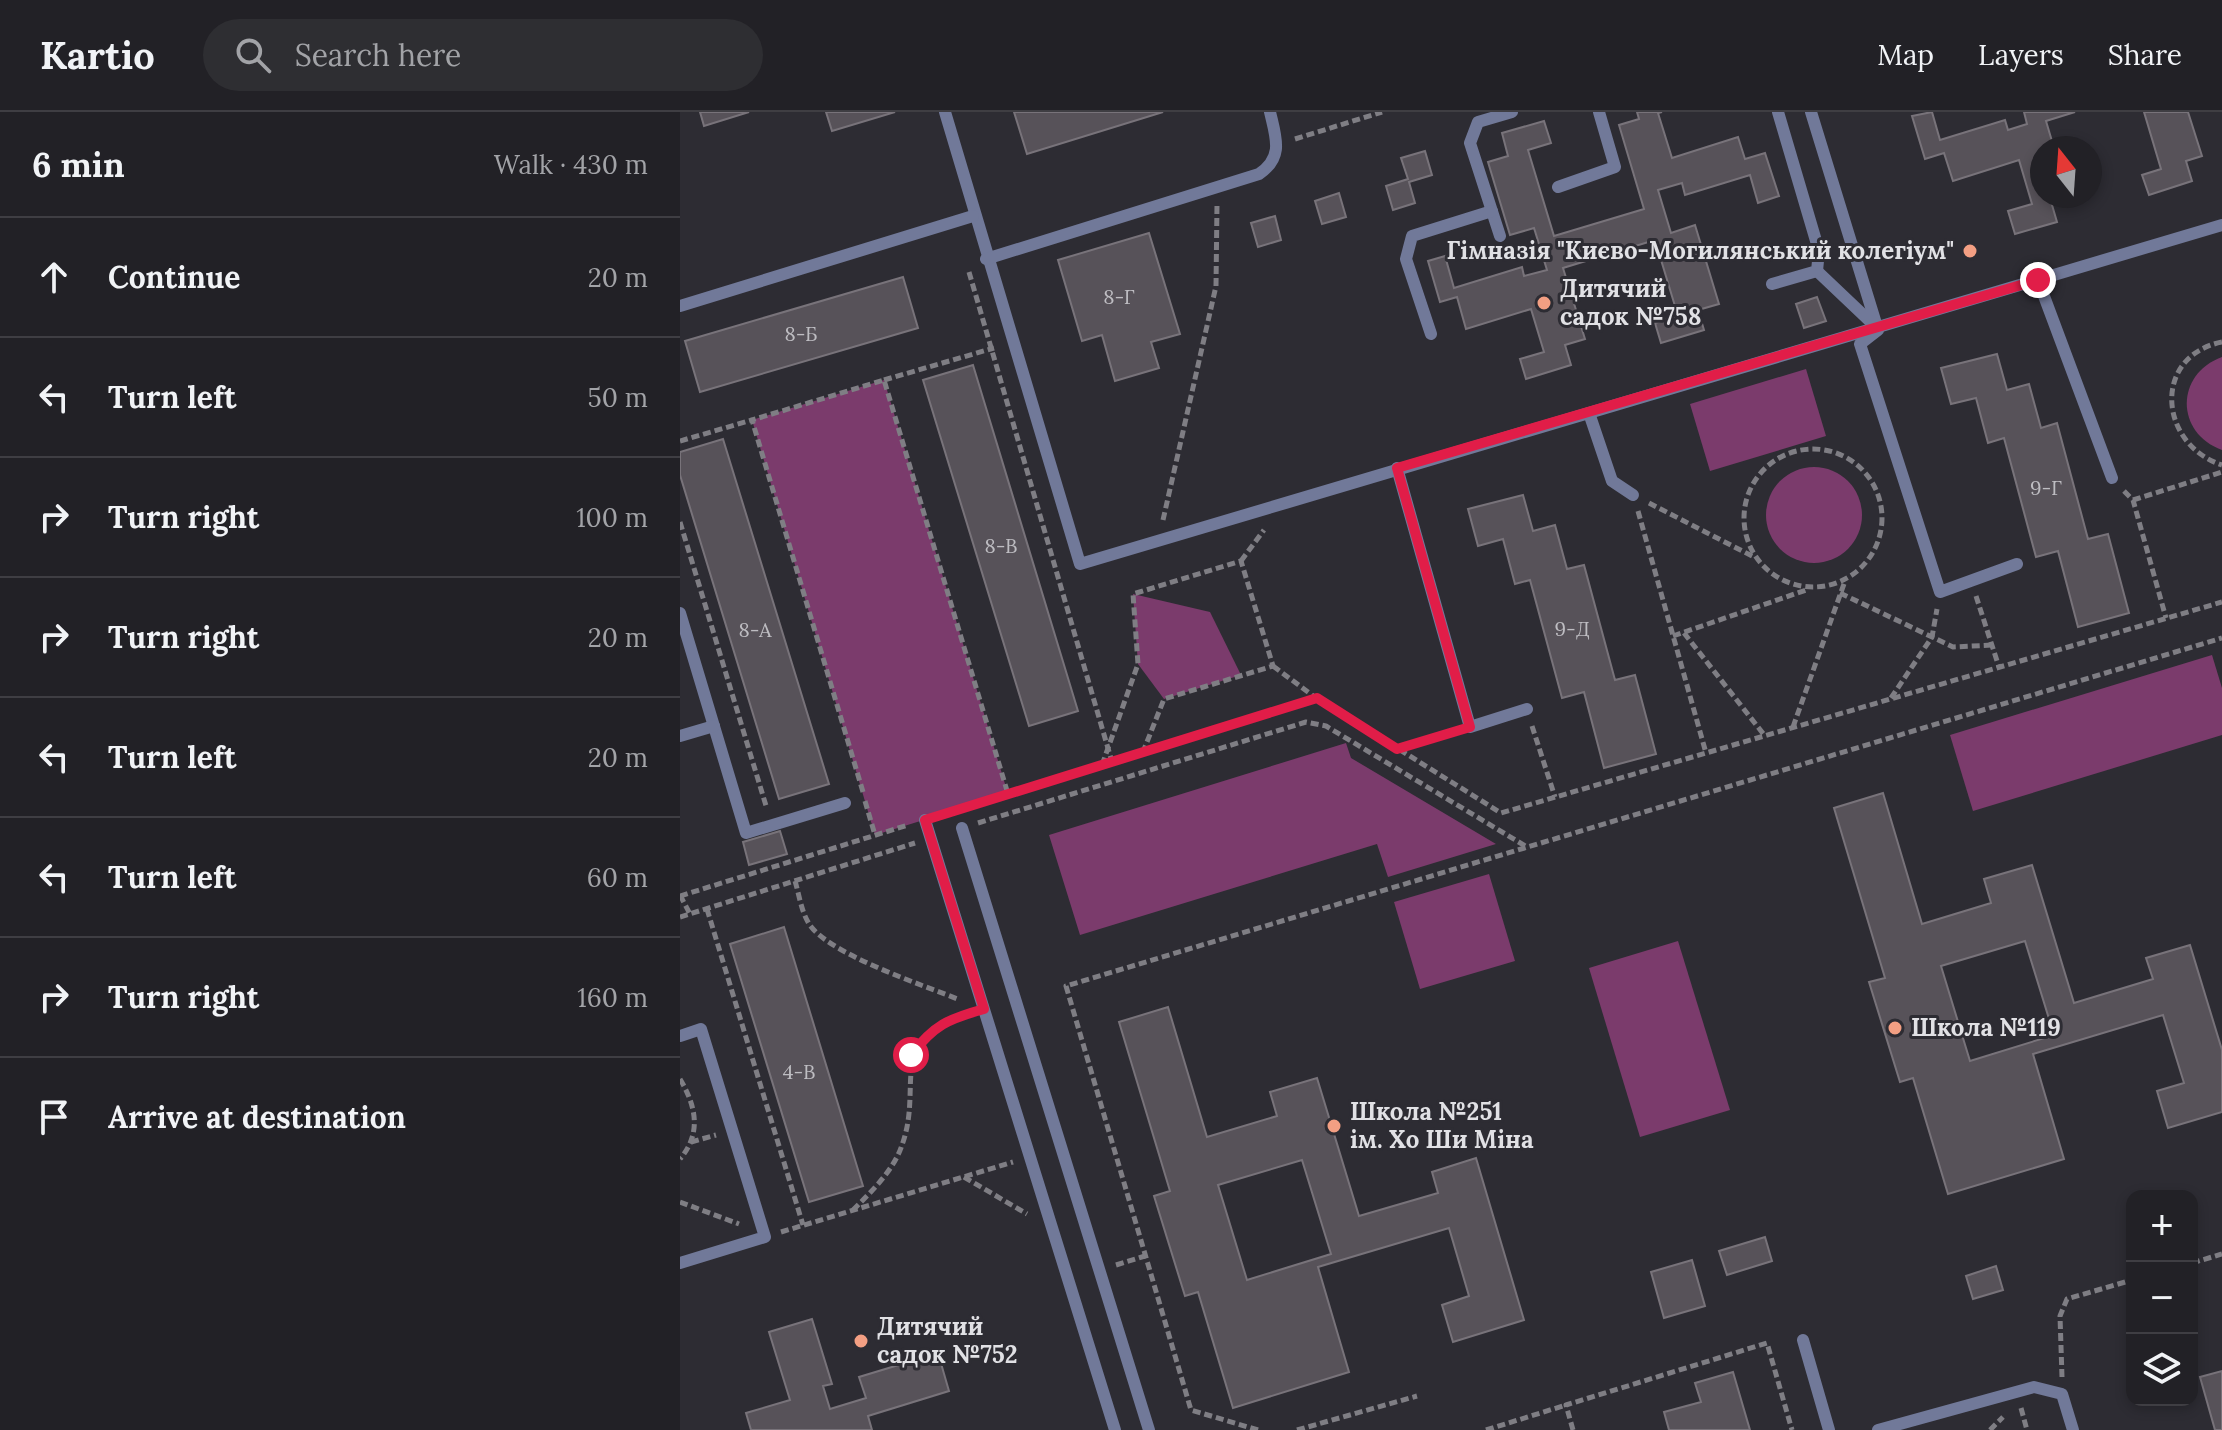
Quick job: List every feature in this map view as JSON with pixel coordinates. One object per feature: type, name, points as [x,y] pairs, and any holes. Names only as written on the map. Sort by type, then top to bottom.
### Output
[{"type":"lane","points":[[945,112],[973,216],[1080,564],[1397,468],[1878,330],[2222,225]]},
{"type":"lane","points":[[986,259],[1217,189],[1268,167],[1275,160],[1278,145],[1270,112]]},
{"type":"lane","points":[[1500,236],[1470,143],[1478,122],[1512,112]]},
{"type":"lane","points":[[1558,187],[1615,167],[1599,112]]},
{"type":"lane","points":[[1778,112],[1819,251],[1817,271]]},
{"type":"lane","points":[[1811,112],[1878,330]]},
{"type":"lane","points":[[1431,334],[1406,259],[1412,236],[1492,211]]},
{"type":"lane","points":[[680,306],[973,216]]},
{"type":"lane","points":[[1772,284],[1817,271]]},
{"type":"lane","points":[[1817,271],[1878,330]]},
{"type":"lane","points":[[2038,280],[2112,478]]},
{"type":"lane","points":[[1878,330],[1860,344],[1940,592],[2017,564]]},
{"type":"lane","points":[[1589,413],[1612,481],[1633,495]]},
{"type":"lane","points":[[1397,468],[1470,727],[1527,709]]},
{"type":"lane","points":[[680,613],[746,833],[845,803]]},
{"type":"lane","points":[[680,736],[714,726]]},
{"type":"lane","points":[[925,820],[1115,1430]]},
{"type":"lane","points":[[962,828],[1149,1430]]},
{"type":"lane","points":[[680,1036],[701,1029],[765,1237],[680,1263]]},
{"type":"lane","points":[[1803,1340],[1829,1430]]},
{"type":"lane","points":[[1878,1430],[2034,1387],[2062,1394],[2073,1430]]},
{"type":"path","points":[[1278,145],[1382,112]]},
{"type":"path","points":[[1158,540],[1216,286],[1217,189]]},
{"type":"path","points":[[967,264],[1112,762]]},
{"type":"path","points":[[2222,342],[2201,349],[2188,360],[2172,389],[2171,406],[2174,422],[2192,450],[2222,465]]},
{"type":"path","points":[[680,441],[1012,343]]},
{"type":"path","points":[[884,380],[1008,794]]},
{"type":"path","points":[[752,420],[875,835]]},
{"type":"path","points":[[1673,636],[1845,580],[1859,570],[1878,542],[1882,509],[1870,478],[1858,465],[1828,450],[1803,450],[1779,457],[1755,480],[1747,494],[1743,519],[1747,543],[1755,558]]},
{"type":"path","points":[[2133,500],[2222,472]]},
{"type":"path","points":[[2112,478],[2133,500],[2166,618]]},
{"type":"path","points":[[1633,495],[1755,558],[1780,580],[1813,588]]},
{"type":"path","points":[[1633,495],[1706,753]]},
{"type":"path","points":[[680,522],[772,825]]},
{"type":"path","points":[[1101,765],[1138,664],[1133,594],[1241,561],[1273,666],[1317,698],[1501,813],[2222,602]]},
{"type":"path","points":[[1793,727],[1845,580]]},
{"type":"path","points":[[1971,581],[1999,667]]},
{"type":"path","points":[[1890,699],[1932,637],[1940,592]]},
{"type":"path","points":[[1840,593],[1953,647],[1992,645]]},
{"type":"path","points":[[1683,633],[1765,736]]},
{"type":"path","points":[[1258,1430],[1191,1410],[1066,986],[2222,638]]},
{"type":"path","points":[[1142,753],[1164,699],[1273,666]]},
{"type":"path","points":[[690,914],[680,895],[1317,698]]},
{"type":"path","points":[[1527,709],[1555,797]]},
{"type":"path","points":[[962,828],[1306,722],[1326,726],[1527,847]]},
{"type":"path","points":[[1397,749],[1470,727]]},
{"type":"path","points":[[680,917],[930,838]]},
{"type":"path","points":[[795,881],[808,924],[832,944],[880,968],[984,1009]]},
{"type":"path","points":[[707,909],[803,1225]]},
{"type":"path","points":[[852,1211],[876,1187],[902,1148],[912,1108],[909,1079],[911,1055],[929,1032],[950,1019],[984,1009]]},
{"type":"path","points":[[680,1079],[695,1131],[680,1159]]},
{"type":"path","points":[[765,1237],[1030,1157]]},
{"type":"path","points":[[964,1177],[1052,1229]]},
{"type":"path","points":[[680,1202],[751,1229]]},
{"type":"path","points":[[2195,1262],[2222,1254]]},
{"type":"path","points":[[1099,1270],[1145,1256]]},
{"type":"path","points":[[2062,1394],[2060,1316],[2067,1299],[2126,1282]]},
{"type":"path","points":[[1486,1430],[1767,1343],[1792,1430]]},
{"type":"path","points":[[1297,1430],[1417,1396]]},
{"type":"path","points":[[1566,1405],[1573,1430]]},
{"type":"shaded area","points":[[2222,357],[2222,450],[2196,431],[2189,418],[2187,404],[2189,389],[2196,376]]},
{"type":"shaded area","points":[[1806,369],[1826,436],[1710,471],[1690,404]]},
{"type":"shaded area","points":[[884,380],[1008,794],[875,835],[752,420]]},
{"type":"shaded area","points":[[1814,467],[1832,470],[1848,481],[1859,497],[1862,515],[1859,533],[1848,549],[1832,560],[1814,563],[1796,560],[1780,549],[1769,533],[1766,515],[1769,497],[1780,481],[1796,470]]},
{"type":"shaded area","points":[[1133,594],[1210,612],[1241,675],[1164,699],[1138,664]]},
{"type":"shaded area","points":[[2212,655],[2222,688],[2222,735],[1973,811],[1950,735]]},
{"type":"shaded area","points":[[1346,743],[1351,758],[1496,844],[1388,877],[1377,844],[1080,935],[1049,835]]},
{"type":"shaded area","points":[[1489,874],[1515,961],[1420,989],[1394,902]]},
{"type":"shaded area","points":[[1678,941],[1730,1110],[1640,1137],[1589,968]]},
{"type":"building","points":[[700,112],[749,112],[704,126]]},
{"type":"building","points":[[826,112],[895,112],[832,131]]},
{"type":"building","points":[[1014,112],[1163,112],[1027,154]]},
{"type":"building","points":[[1637,112],[1662,112],[1658,113],[1672,158],[1738,137],[1745,159],[1765,153],[1779,196],[1758,203],[1750,175],[1685,195],[1682,183],[1658,190],[1671,233],[1695,225],[1719,304],[1698,310],[1704,330],[1661,343],[1655,323],[1678,316],[1655,240],[1563,268],[1585,339],[1565,345],[1571,365],[1526,379],[1520,359],[1544,352],[1531,309],[1466,329],[1457,297],[1440,302],[1428,261],[1445,256],[1454,288],[1522,267],[1524,276],[1547,270],[1534,228],[1510,235],[1488,162],[1508,156],[1502,133],[1544,121],[1551,143],[1528,150],[1554,236],[1644,209],[1619,125],[1639,119]]},
{"type":"building","points":[[1932,112],[1940,140],[2005,120],[2008,130],[2027,124],[2024,112],[2075,112],[2046,121],[2050,136],[2030,136],[2030,197],[2019,160],[1953,181],[1944,153],[1925,159],[1912,116]]},
{"type":"building","points":[[2144,112],[2188,112],[2202,156],[2186,161],[2192,181],[2149,195],[2142,175],[2161,169]]},
{"type":"building","points":[[1425,151],[1432,175],[1409,182],[1415,203],[1393,210],[1386,186],[1408,179],[1401,158]]},
{"type":"building","points":[[1339,193],[1346,217],[1322,224],[1315,201]]},
{"type":"building","points":[[2030,205],[2030,208],[2053,208],[2057,222],[2015,234],[2008,211]]},
{"type":"building","points":[[1275,216],[1281,240],[1258,247],[1251,223]]},
{"type":"building","points":[[1149,233],[1180,334],[1151,342],[1159,368],[1115,381],[1102,335],[1082,341],[1058,260]]},
{"type":"building","points":[[903,277],[918,328],[700,392],[685,341]]},
{"type":"building","points":[[1817,297],[1826,321],[1804,328],[1796,304]]},
{"type":"building","points":[[1997,354],[2007,390],[2029,384],[2041,428],[2057,423],[2088,539],[2108,534],[2129,613],[2078,627],[2058,551],[2036,557],[2004,438],[1988,443],[1976,398],[1951,404],[1941,368]]},
{"type":"building","points":[[973,365],[1078,711],[1029,726],[923,380]]},
{"type":"building","points":[[723,439],[829,784],[779,799],[680,475],[680,452]]},
{"type":"building","points":[[1523,495],[1533,531],[1555,525],[1567,569],[1584,565],[1615,680],[1635,675],[1656,754],[1604,768],[1584,692],[1562,698],[1530,580],[1515,584],[1503,539],[1478,546],[1468,509]]},
{"type":"building","points":[[1883,793],[1922,924],[1991,903],[1984,879],[2032,865],[2074,1003],[2153,979],[2146,958],[2190,945],[2222,1050],[2222,1112],[2168,1128],[2157,1091],[2184,1083],[2163,1015],[2033,1054],[2064,1159],[1948,1194],[1913,1078],[1900,1082],[1869,982],[1885,978],[1834,808]],"holes":[[[2025,941],[2054,1035],[1970,1061],[1941,966]]]},
{"type":"building","points":[[780,831],[787,854],[749,865],[743,842]]},
{"type":"building","points":[[784,927],[863,1186],[809,1202],[730,944]]},
{"type":"building","points":[[1168,1007],[1207,1137],[1277,1116],[1270,1092],[1317,1078],[1359,1216],[1438,1193],[1432,1172],[1476,1158],[1524,1320],[1453,1342],[1442,1305],[1469,1296],[1449,1228],[1318,1267],[1349,1372],[1233,1408],[1198,1292],[1185,1296],[1154,1196],[1170,1191],[1119,1022]],"holes":[[[1302,1160],[1331,1254],[1247,1280],[1218,1185]]]},
{"type":"building","points":[[1765,1237],[1772,1261],[1727,1275],[1719,1251]]},
{"type":"building","points":[[1692,1260],[1705,1306],[1664,1318],[1651,1272]]},
{"type":"building","points":[[1996,1266],[2003,1290],[1973,1299],[1966,1276]]},
{"type":"building","points":[[812,1319],[832,1384],[823,1386],[830,1409],[866,1398],[859,1377],[938,1353],[949,1391],[868,1416],[872,1430],[751,1430],[746,1413],[790,1400],[769,1332]]},
{"type":"building","points":[[2222,1371],[2222,1430],[2215,1430],[2200,1377]]},
{"type":"building","points":[[1733,1372],[1750,1430],[1669,1430],[1664,1412],[1701,1402],[1695,1383]]},
{"type":"place","name":"Гімназія \"Києво-Могилянський колегіум\"","points":[[1970,251]]},
{"type":"place","name":"Дитячий садок №758","points":[[1544,303]]},
{"type":"place","name":"Школа №119","points":[[1895,1028]]},
{"type":"place","name":"Школа №251 ім. Хо Ши Міна","points":[[1334,1126]]},
{"type":"place","name":"Дитячий садок №752","points":[[861,1341]]},
{"type":"route","points":[[911,1055],[929,1032],[950,1019],[984,1009],[925,820],[1317,698],[1397,749],[1470,727],[1397,468],[1878,330],[2038,280]]}]
